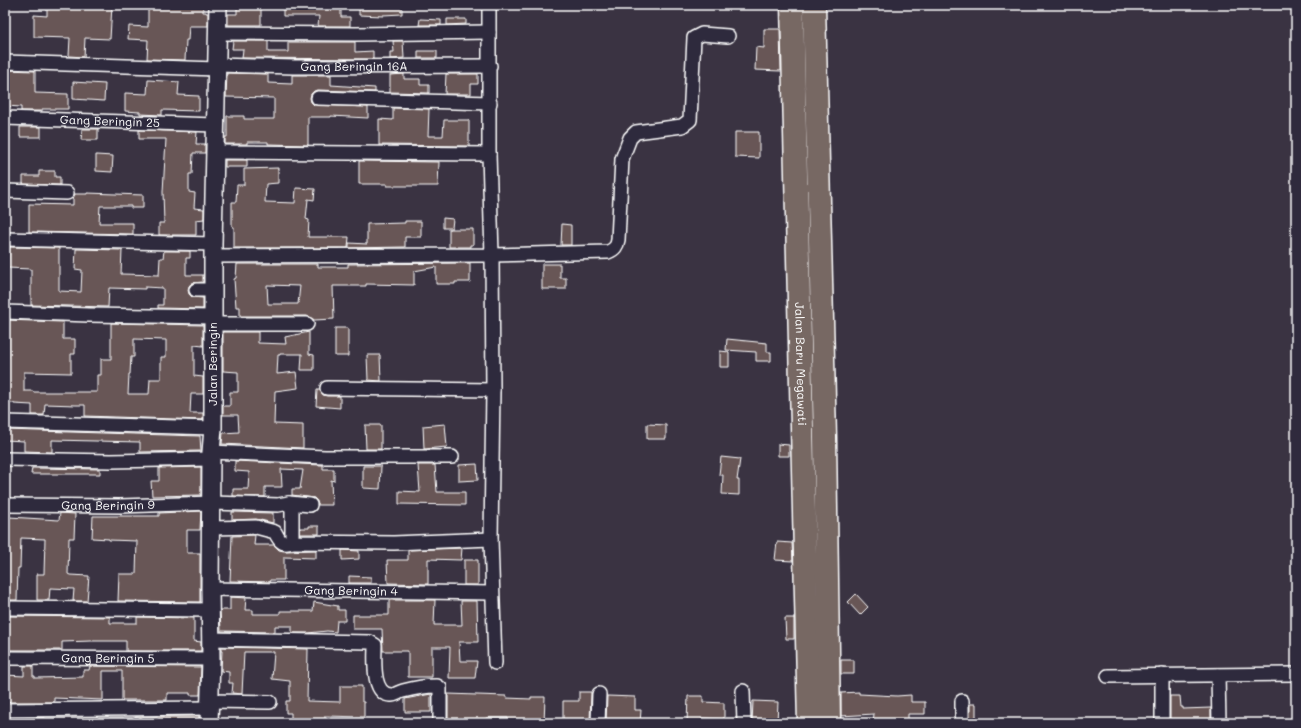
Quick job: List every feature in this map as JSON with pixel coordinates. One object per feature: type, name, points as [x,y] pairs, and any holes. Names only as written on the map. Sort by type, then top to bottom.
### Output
[{"type":"highway","name":"Jalan Baru Megawati","points":[[792,5],[809,723]]},
{"type":"highway","name":"Jalan Baru Megawati","points":[[814,5],[825,437],[829,723]]},
{"type":"highway","points":[[801,394],[823,392]]},
{"type":"highway","points":[[802,436],[825,437]]},
{"type":"street","name":"Jalan Beringin","points":[[209,711],[211,659],[210,589],[213,321],[205,290],[213,250],[218,5]]},
{"type":"street","points":[[489,5],[489,154],[492,255],[493,390],[491,539],[495,663]]},
{"type":"street","points":[[218,33],[356,34],[489,32]]},
{"type":"street","points":[[5,239],[213,250],[492,255],[608,252],[617,247],[622,159],[630,138],[636,132],[682,126],[690,120],[694,38],[702,34],[728,36]]},
{"type":"street","name":"Gang Beringin 16A","points":[[5,62],[217,67],[490,66]]},
{"type":"street","points":[[318,98],[490,103]]},
{"type":"street","name":"Gang Beringin 25","points":[[5,118],[215,125]]},
{"type":"street","points":[[215,152],[489,154]]},
{"type":"street","points":[[5,191],[67,193]]},
{"type":"street","points":[[5,312],[307,324]]},
{"type":"street","points":[[327,388],[493,390]]},
{"type":"street","points":[[5,422],[213,428]]},
{"type":"street","points":[[5,459],[111,461],[211,456],[452,457]]},
{"type":"street","name":"Gang Beringin 9","points":[[5,506],[120,506],[212,503],[278,505],[289,503],[310,505]]},
{"type":"street","points":[[289,503],[292,506],[292,542]]},
{"type":"street","points":[[211,528],[261,527],[275,532],[282,543],[394,543],[491,539]]},
{"type":"street","name":"Gang Beringin 4","points":[[210,589],[492,593]]},
{"type":"street","points":[[5,608],[210,610]]},
{"type":"street","points":[[210,639],[370,642],[375,645],[377,685],[383,693],[392,695],[401,691],[437,686],[440,688],[440,723]]},
{"type":"street","name":"Gang Beringin 5","points":[[5,658],[211,659]]},
{"type":"street","points":[[1108,676],[1296,674]]},
{"type":"street","points":[[1162,675],[1162,723]]},
{"type":"street","points":[[1218,675],[1219,723]]},
{"type":"street","points":[[743,691],[744,723]]},
{"type":"street","points":[[598,723],[599,694]]},
{"type":"street","points":[[962,701],[962,723]]},
{"type":"street","points":[[5,710],[209,711],[270,702]]},
{"type":"building","points":[[47,5],[112,5],[110,39],[85,38],[84,57],[69,56],[70,38],[34,37],[34,15],[47,16]]},
{"type":"building","points":[[148,5],[203,5],[203,12],[208,13],[208,26],[189,26],[188,40],[186,40],[185,60],[147,59],[148,40],[128,39],[129,26],[148,27]]},
{"type":"building","points":[[237,5],[261,5],[261,25],[228,25],[228,14],[237,14]]},
{"type":"building","points":[[283,5],[341,5],[341,17],[350,17],[350,26],[318,26],[319,16],[283,16]]},
{"type":"building","points":[[359,5],[402,5],[402,14],[383,16],[359,15]]},
{"type":"building","points":[[420,19],[441,20],[441,25],[419,25]]},
{"type":"building","points":[[447,19],[466,19],[466,24],[447,25]]},
{"type":"building","points":[[764,29],[780,29],[781,71],[755,70],[756,47],[764,48]]},
{"type":"building","points":[[233,41],[268,41],[268,52],[288,52],[288,42],[355,42],[355,52],[373,51],[373,59],[242,58],[243,49],[232,49]]},
{"type":"building","points":[[393,41],[403,41],[404,58],[390,59],[390,52],[394,52]]},
{"type":"building","points":[[418,51],[437,51],[437,58],[418,58]]},
{"type":"building","points":[[5,70],[35,71],[35,93],[68,94],[68,109],[21,111],[21,107],[6,106]]},
{"type":"building","points":[[227,73],[268,74],[268,83],[292,84],[292,75],[331,75],[331,85],[375,88],[375,92],[314,91],[310,98],[314,105],[368,107],[368,118],[331,116],[308,117],[308,145],[268,144],[268,142],[225,144],[225,137],[227,137],[227,116],[244,116],[244,119],[274,119],[274,98],[226,97]]},
{"type":"building","points":[[404,74],[404,79],[420,79],[420,85],[429,85],[429,93],[390,92],[390,75]]},
{"type":"building","points":[[446,74],[478,74],[478,84],[471,84],[471,94],[445,94]]},
{"type":"building","points":[[148,80],[179,82],[178,95],[199,96],[199,111],[162,110],[162,115],[140,114],[140,112],[125,111],[125,93],[147,94]]},
{"type":"building","points":[[73,82],[105,84],[104,101],[73,99]]},
{"type":"building","points":[[393,108],[429,109],[428,136],[443,136],[444,120],[469,120],[469,146],[379,145],[379,119],[393,120]]},
{"type":"building","points":[[20,127],[41,127],[41,137],[20,137]]},
{"type":"building","points":[[82,129],[98,129],[98,140],[81,140]]},
{"type":"building","points":[[139,130],[197,132],[196,144],[205,144],[205,153],[193,153],[192,174],[189,174],[189,192],[195,193],[194,208],[204,209],[204,219],[196,220],[196,235],[159,235],[159,223],[164,223],[163,192],[166,139],[139,139]]},
{"type":"building","points":[[735,132],[759,132],[759,158],[735,157]]},
{"type":"building","points":[[96,155],[113,156],[112,172],[96,171]]},
{"type":"building","points":[[225,160],[247,160],[247,167],[225,167]]},
{"type":"building","points":[[359,161],[439,162],[438,186],[387,186],[387,184],[359,184]]},
{"type":"building","points":[[278,168],[278,183],[266,184],[265,202],[295,203],[296,188],[315,189],[314,200],[308,199],[306,219],[309,220],[308,237],[349,237],[348,248],[234,248],[232,202],[236,202],[237,185],[244,185],[244,169]]},
{"type":"building","points":[[39,171],[55,171],[55,177],[60,177],[60,185],[23,184],[23,176],[39,176]]},
{"type":"building","points":[[75,194],[143,195],[143,208],[131,208],[131,206],[100,206],[99,223],[133,223],[133,234],[29,232],[29,204],[73,205],[73,198]]},
{"type":"building","points":[[443,218],[453,219],[452,228],[443,228]]},
{"type":"building","points":[[405,221],[421,221],[421,237],[405,237],[405,247],[349,248],[349,243],[367,244],[367,224],[405,223]]},
{"type":"building","points":[[562,224],[571,225],[571,245],[561,245]]},
{"type":"building","points":[[449,229],[473,229],[473,245],[470,245],[470,247],[449,247]]},
{"type":"building","points":[[9,247],[59,248],[59,291],[81,292],[82,270],[75,269],[76,249],[122,250],[121,274],[159,275],[160,258],[163,258],[164,251],[190,251],[190,258],[186,258],[186,275],[203,275],[203,282],[192,283],[188,290],[192,297],[203,298],[203,309],[158,308],[158,305],[163,305],[163,288],[145,287],[145,289],[109,288],[108,307],[31,305],[31,269],[8,268]]},
{"type":"building","points":[[470,263],[470,282],[436,284],[436,267],[414,271],[414,285],[366,284],[366,286],[333,286],[334,319],[314,320],[307,316],[240,316],[240,307],[236,307],[234,279],[236,278],[237,264],[318,264],[318,267],[348,267],[348,264]],"holes":[[[267,285],[300,286],[298,304],[268,304]]]},
{"type":"building","points":[[542,264],[560,264],[560,278],[566,278],[566,289],[542,289]]},
{"type":"building","points":[[5,320],[63,322],[63,339],[75,339],[75,354],[71,354],[71,373],[24,372],[24,391],[97,392],[97,375],[101,375],[101,359],[111,359],[111,323],[203,325],[203,346],[194,345],[194,376],[203,377],[203,394],[191,394],[190,413],[203,413],[203,420],[85,416],[85,405],[45,404],[44,415],[32,415],[32,405],[5,403],[5,358],[8,358],[8,337],[5,337]],"holes":[[[134,339],[166,340],[166,357],[161,357],[161,379],[150,379],[149,394],[128,394],[131,357],[134,357]]]},
{"type":"building","points":[[335,328],[348,328],[348,356],[335,356]]},
{"type":"building","points":[[223,332],[258,332],[258,343],[286,344],[285,337],[309,332],[309,354],[314,355],[314,370],[301,370],[302,354],[278,355],[277,374],[296,372],[298,388],[275,391],[274,424],[303,425],[303,448],[222,444],[223,433],[239,432],[238,415],[223,415],[223,406],[230,406],[230,392],[238,392],[238,372],[223,371]]},
{"type":"building","points":[[727,339],[767,343],[767,352],[771,352],[771,361],[756,361],[756,352],[726,350]]},
{"type":"building","points":[[720,351],[729,352],[729,367],[720,367]]},
{"type":"building","points":[[367,355],[380,355],[381,381],[368,380]]},
{"type":"building","points":[[317,390],[320,390],[323,395],[340,396],[340,408],[316,406]]},
{"type":"building","points":[[445,424],[447,447],[424,449],[423,426]]},
{"type":"building","points":[[647,424],[666,425],[666,439],[647,439]]},
{"type":"building","points":[[365,425],[381,425],[381,449],[366,449]]},
{"type":"building","points":[[5,430],[200,436],[201,451],[140,452],[140,442],[52,440],[52,452],[24,451],[24,441],[5,440]]},
{"type":"building","points":[[778,444],[789,445],[789,456],[778,456]]},
{"type":"building","points":[[721,457],[740,459],[737,480],[739,480],[739,495],[722,494],[723,475],[719,475]]},
{"type":"building","points":[[235,461],[323,465],[323,469],[334,469],[334,481],[331,480],[332,505],[318,505],[314,498],[292,495],[292,489],[300,489],[303,470],[281,469],[282,487],[265,487],[265,497],[233,496],[233,489],[248,489],[249,472],[235,471]]},
{"type":"building","points":[[477,464],[478,480],[459,481],[459,465]]},
{"type":"building","points":[[418,465],[435,465],[437,492],[465,492],[465,505],[399,504],[399,491],[420,492]]},
{"type":"building","points":[[363,466],[381,466],[380,489],[363,488]]},
{"type":"building","points":[[201,467],[201,495],[152,496],[151,481],[159,481],[159,468]]},
{"type":"building","points":[[32,468],[100,469],[100,474],[31,474]]},
{"type":"building","points":[[201,511],[200,530],[187,530],[187,553],[200,553],[200,602],[118,601],[119,574],[136,574],[137,541],[92,538],[93,516],[159,516],[159,513]]},
{"type":"building","points":[[232,512],[273,513],[273,523],[256,519],[232,520]]},
{"type":"building","points":[[60,513],[75,514],[74,538],[69,538],[68,574],[89,576],[87,601],[73,601],[74,589],[50,588],[49,600],[37,600],[37,574],[44,574],[45,539],[21,538],[17,600],[5,600],[5,541],[9,541],[9,517],[59,520]]},
{"type":"building","points":[[309,526],[319,526],[319,534],[300,534],[300,528],[309,528]]},
{"type":"building","points":[[255,535],[254,545],[274,545],[279,550],[284,551],[316,550],[316,558],[284,557],[284,580],[270,580],[269,582],[230,581],[232,536]]},
{"type":"building","points":[[777,542],[792,543],[793,561],[775,560]]},
{"type":"building","points":[[462,548],[461,560],[428,559],[428,584],[388,583],[387,560],[408,560],[408,550]]},
{"type":"building","points":[[342,550],[359,551],[359,559],[342,560]]},
{"type":"building","points":[[464,560],[478,560],[478,585],[464,585]]},
{"type":"building","points":[[349,576],[371,577],[371,583],[349,583]]},
{"type":"building","points":[[856,594],[868,607],[860,615],[848,602]]},
{"type":"building","points":[[230,597],[246,598],[245,610],[253,610],[253,614],[280,614],[280,611],[313,611],[314,602],[338,606],[338,610],[345,610],[345,621],[337,621],[336,632],[327,631],[292,633],[292,626],[275,626],[275,632],[221,631],[220,610],[230,610]]},
{"type":"building","points":[[389,600],[435,600],[434,625],[462,625],[461,601],[477,601],[478,642],[459,642],[460,661],[477,661],[475,678],[449,678],[450,647],[432,647],[432,677],[408,677],[408,651],[383,651],[382,629],[353,629],[353,615],[389,615]]},
{"type":"building","points":[[5,616],[110,617],[110,623],[137,623],[137,617],[194,618],[194,641],[201,642],[201,651],[126,651],[126,641],[62,642],[62,650],[5,650]]},
{"type":"building","points":[[785,618],[794,618],[794,639],[786,639]]},
{"type":"building","points":[[221,647],[308,649],[307,701],[340,702],[340,686],[362,686],[364,717],[325,716],[325,723],[291,723],[291,713],[286,713],[286,701],[290,701],[290,681],[272,679],[274,652],[244,652],[242,694],[232,693],[233,683],[229,683],[229,672],[221,671]]},
{"type":"building","points":[[841,660],[854,660],[854,674],[841,674]]},
{"type":"building","points":[[24,666],[33,666],[33,676],[35,676],[35,678],[83,677],[83,670],[89,670],[90,666],[201,667],[200,695],[190,695],[190,693],[167,693],[167,700],[122,700],[122,671],[103,671],[103,700],[54,698],[54,702],[5,702],[5,675],[24,676]]},
{"type":"building","points":[[579,692],[591,692],[590,722],[563,723],[563,701],[579,701]]},
{"type":"building","points":[[859,692],[859,694],[897,696],[911,695],[911,702],[925,702],[925,714],[908,714],[908,723],[873,723],[874,714],[841,716],[841,693]]},
{"type":"building","points":[[431,694],[431,712],[405,712],[405,699]]},
{"type":"building","points":[[448,694],[506,696],[506,698],[531,699],[531,697],[545,697],[544,723],[508,723],[508,718],[486,718],[486,723],[448,723]]},
{"type":"building","points":[[607,696],[635,697],[635,710],[641,710],[640,723],[606,723]]},
{"type":"building","points":[[688,696],[703,696],[703,702],[724,703],[724,719],[702,718],[702,723],[687,723]]},
{"type":"building","points":[[1170,696],[1180,696],[1181,707],[1183,707],[1183,709],[1211,708],[1211,723],[1170,720]]},
{"type":"building","points":[[753,701],[778,702],[777,722],[752,723]]},
{"type":"building","points":[[970,704],[976,704],[976,723],[970,723]]},
{"type":"building","points":[[199,716],[199,723],[135,723],[135,717]]},
{"type":"building","points":[[26,718],[45,718],[45,723],[26,723]]}]
